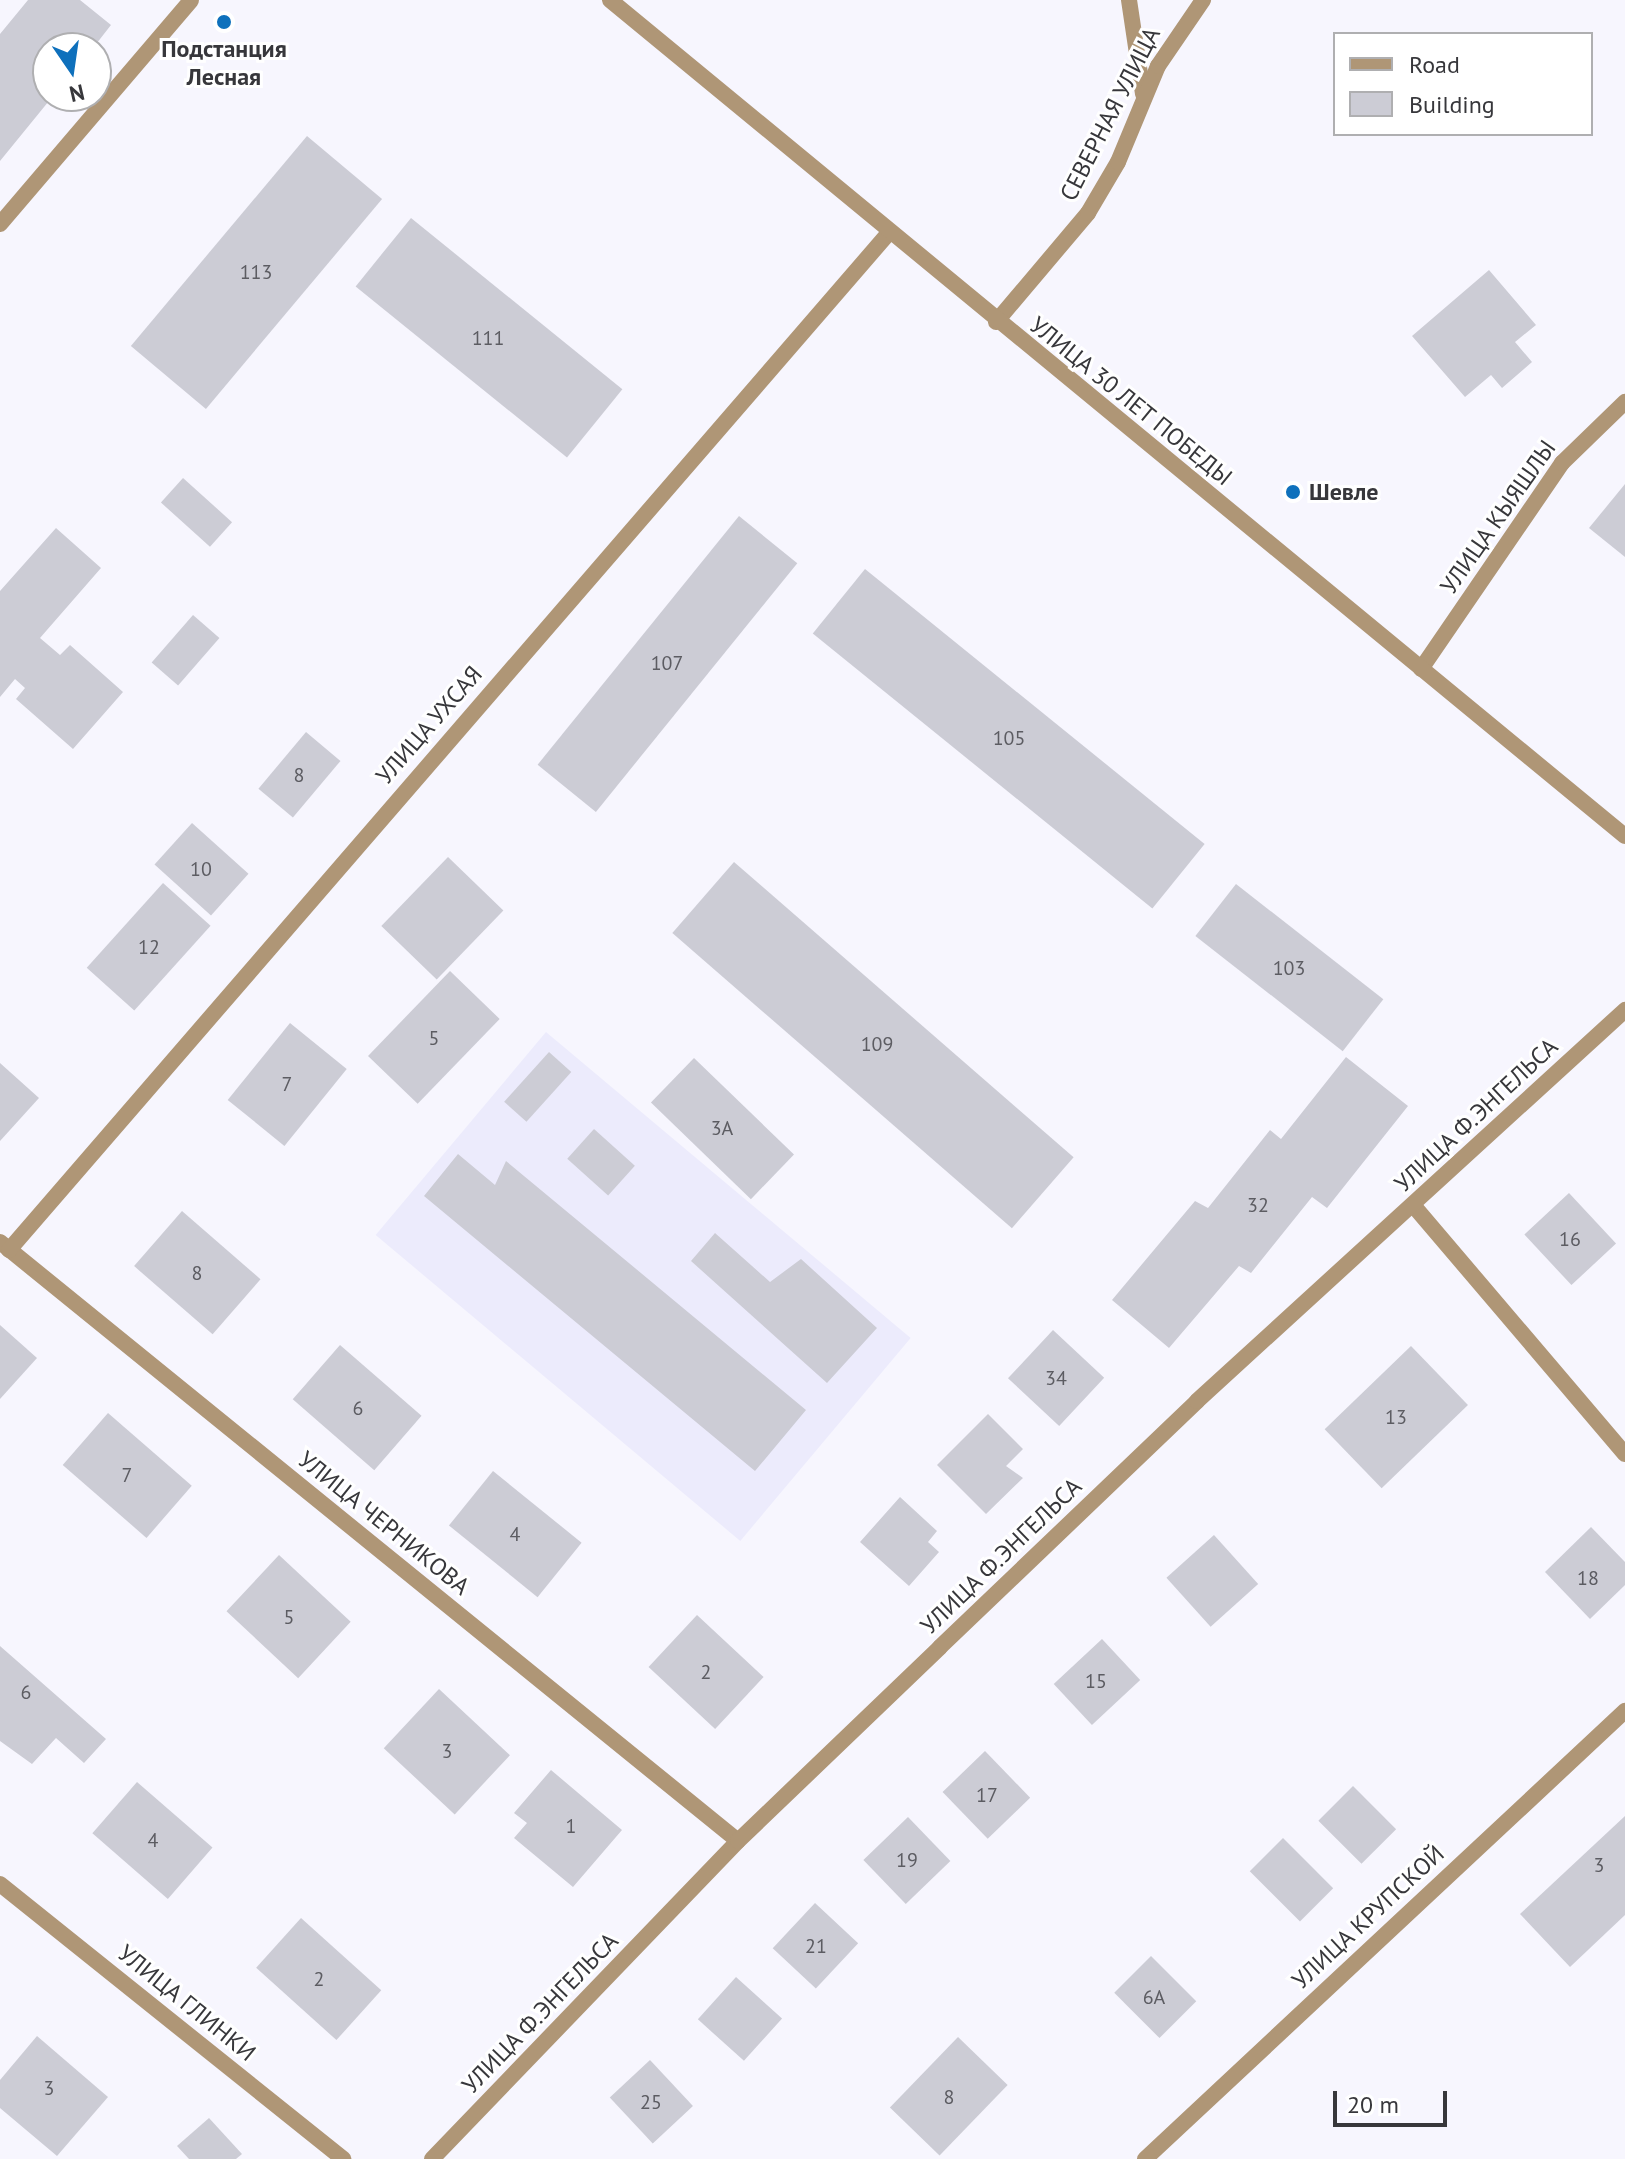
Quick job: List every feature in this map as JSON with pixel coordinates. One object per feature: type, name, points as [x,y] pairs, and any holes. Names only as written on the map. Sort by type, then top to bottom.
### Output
[{"type":"street","points":[[0,224],[191,0]]},
{"type":"street","name":"УЛИЦА 30 ЛЕТ ПОБЕДЫ","points":[[610,0],[888,234],[1625,836]]},
{"type":"street","points":[[1129,0],[1143,94]]},
{"type":"street","name":"СЕВЕРНАЯ УЛИЦА","points":[[996,322],[1088,213],[1118,162],[1143,94],[1203,0]]},
{"type":"street","name":"УЛИЦА УХСАЯ","points":[[4,1246],[888,234]]},
{"type":"street","name":"УЛИЦА КЫЯШЛЫ","points":[[1421,669],[1562,463],[1625,402]]},
{"type":"street","name":"УЛИЦА Ф.ЭНГЕЛЬСА","points":[[432,2159],[738,1841],[1197,1401],[1625,1010]]},
{"type":"street","points":[[1413,1205],[1625,1454]]},
{"type":"street","name":"УЛИЦА ЧЕРНИКОВА","points":[[4,1246],[738,1841]]},
{"type":"street","name":"УЛИЦА КРУПСКОЙ","points":[[1145,2159],[1625,1711]]},
{"type":"street","name":"УЛИЦА ГЛИНКИ","points":[[0,1884],[343,2159]]},
{"type":"shaded area","points":[[546,1032],[911,1338],[740,1541],[376,1235]]},
{"type":"building","points":[[28,0],[80,0],[111,25],[106,32],[32,32],[32,112],[40,112],[0,161],[0,34]]},
{"type":"building","points":[[307,136],[382,199],[206,409],[131,346]]},
{"type":"building","points":[[411,218],[622,389],[567,458],[356,286]]},
{"type":"building","points":[[1489,270],[1536,325],[1515,342],[1532,362],[1502,388],[1491,375],[1465,397],[1412,336]]},
{"type":"building","points":[[183,478],[232,522],[210,547],[161,503]]},
{"type":"building","points":[[1625,484],[1625,557],[1589,528]]},
{"type":"building","points":[[739,516],[797,563],[596,812],[538,765]]},
{"type":"building","points":[[56,528],[101,568],[40,638],[60,655],[70,645],[123,692],[73,749],[16,699],[25,688],[15,679],[0,697],[0,591]]},
{"type":"building","points":[[865,569],[1205,844],[1152,909],[813,634]]},
{"type":"building","points":[[193,615],[219,638],[178,686],[152,663]]},
{"type":"building","points":[[306,732],[340,761],[293,818],[258,789]]},
{"type":"building","points":[[192,823],[248,874],[211,915],[155,865]]},
{"type":"building","points":[[448,857],[503,910],[437,980],[381,926]]},
{"type":"building","points":[[734,862],[1074,1157],[1012,1228],[672,933]]},
{"type":"building","points":[[163,883],[211,926],[134,1011],[87,968]]},
{"type":"building","points":[[1236,884],[1383,999],[1343,1051],[1195,936]]},
{"type":"building","points":[[450,971],[500,1019],[418,1104],[368,1056]]},
{"type":"building","points":[[290,1023],[347,1069],[284,1146],[228,1100]]},
{"type":"building","points":[[549,1052],[571,1072],[526,1122],[504,1102]]},
{"type":"building","points":[[1346,1057],[1408,1106],[1327,1208],[1312,1197],[1251,1273],[1239,1266],[1169,1348],[1112,1300],[1195,1201],[1208,1208],[1270,1130],[1281,1139]]},
{"type":"building","points":[[694,1058],[794,1155],[751,1199],[651,1103]]},
{"type":"building","points":[[0,1063],[39,1098],[0,1141]]},
{"type":"building","points":[[594,1129],[635,1166],[608,1196],[567,1159]]},
{"type":"building","points":[[458,1154],[495,1185],[506,1161],[806,1410],[755,1471],[424,1196]]},
{"type":"building","points":[[1569,1193],[1616,1243],[1571,1285],[1524,1235]]},
{"type":"building","points":[[182,1211],[260,1279],[213,1334],[134,1266]]},
{"type":"building","points":[[715,1233],[770,1282],[801,1259],[877,1328],[827,1383],[691,1261]]},
{"type":"building","points":[[0,1325],[37,1358],[0,1399]]},
{"type":"building","points":[[1053,1330],[1104,1378],[1059,1426],[1008,1378]]},
{"type":"building","points":[[340,1345],[422,1416],[374,1470],[293,1399]]},
{"type":"building","points":[[1411,1346],[1468,1405],[1382,1488],[1325,1429]]},
{"type":"building","points":[[108,1413],[192,1486],[147,1538],[63,1465]]},
{"type":"building","points":[[988,1414],[1023,1449],[1006,1466],[1023,1478],[986,1514],[937,1465]]},
{"type":"building","points":[[493,1471],[582,1543],[538,1597],[449,1525]]},
{"type":"building","points":[[900,1497],[937,1531],[928,1542],[939,1552],[909,1586],[860,1542]]},
{"type":"building","points":[[1591,1527],[1625,1562],[1625,1585],[1590,1619],[1545,1572]]},
{"type":"building","points":[[1214,1535],[1258,1584],[1211,1627],[1166,1578]]},
{"type":"building","points":[[279,1555],[351,1622],[298,1678],[226,1611]]},
{"type":"building","points":[[697,1615],[764,1677],[715,1729],[649,1667]]},
{"type":"building","points":[[1102,1639],[1140,1680],[1092,1725],[1054,1684]]},
{"type":"building","points":[[0,1646],[106,1739],[84,1763],[56,1738],[32,1764],[0,1741]]},
{"type":"building","points":[[439,1689],[510,1755],[455,1814],[384,1748]]},
{"type":"building","points":[[985,1751],[1030,1798],[988,1839],[943,1792]]},
{"type":"building","points":[[551,1770],[622,1830],[573,1887],[514,1838],[527,1823],[514,1813]]},
{"type":"building","points":[[137,1782],[212,1848],[168,1899],[92,1833]]},
{"type":"building","points":[[1353,1786],[1396,1829],[1361,1864],[1318,1821]]},
{"type":"building","points":[[1625,1816],[1625,1915],[1570,1967],[1520,1914]]},
{"type":"building","points":[[908,1817],[950,1861],[906,1904],[863,1860]]},
{"type":"building","points":[[1283,1838],[1333,1888],[1300,1921],[1250,1871]]},
{"type":"building","points":[[815,1903],[858,1943],[816,1989],[773,1948]]},
{"type":"building","points":[[301,1918],[381,1990],[336,2040],[256,1968]]},
{"type":"building","points":[[1151,1956],[1196,2001],[1159,2038],[1114,1993]]},
{"type":"building","points":[[736,1977],[782,2018],[744,2061],[698,2019]]},
{"type":"building","points":[[37,2036],[108,2097],[57,2156],[0,2108],[0,2080]]},
{"type":"building","points":[[958,2037],[1008,2085],[940,2155],[890,2107]]},
{"type":"building","points":[[650,2060],[693,2106],[653,2144],[610,2098]]},
{"type":"building","points":[[209,2118],[242,2154],[236,2159],[189,2159],[177,2146]]},
{"type":"place","name":"Подстанция Лесная","points":[[224,22]]},
{"type":"place","name":"Шевле","points":[[1293,492]]}]
